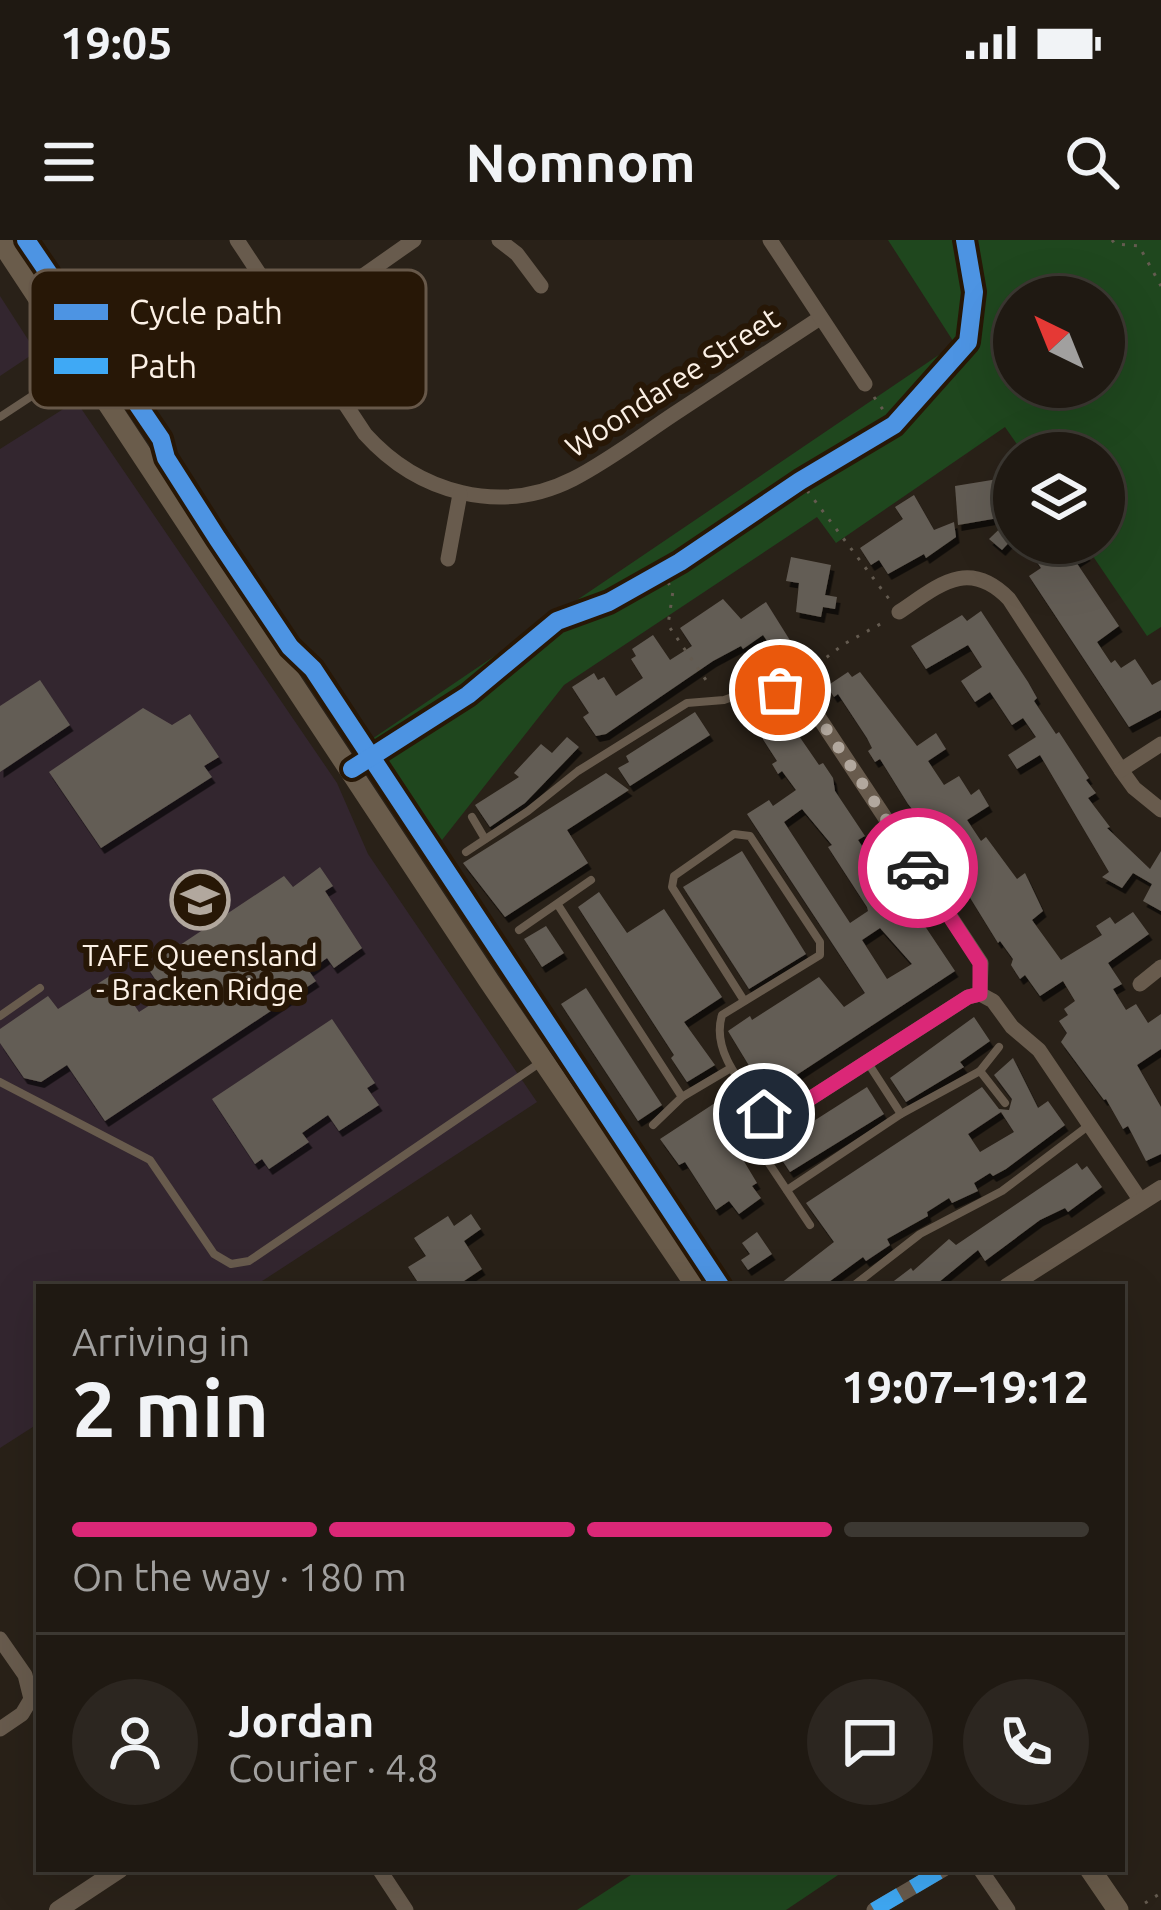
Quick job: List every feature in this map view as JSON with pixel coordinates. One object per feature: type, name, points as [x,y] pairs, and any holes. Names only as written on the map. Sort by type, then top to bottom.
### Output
[{"type":"main road","points":[[1,240],[30,284]]},
{"type":"main road","points":[[112,408],[695,1284]]},
{"type":"main road","points":[[1092,1872],[1118,1910]]},
{"type":"street","name":"Woondaree Street","points":[[237,240],[256,270]]},
{"type":"street","points":[[371,270],[414,240]]},
{"type":"street","points":[[499,240],[517,254],[541,286]]},
{"type":"street","points":[[770,240],[820,318]]},
{"type":"street","name":"Woondaree Street","points":[[346,408],[384,456],[406,471],[460,494],[519,496],[572,479],[820,318],[865,384]]},
{"type":"street","points":[[448,560],[460,494]]},
{"type":"street","points":[[899,612],[952,579],[983,579],[996,585],[1134,788],[1161,810]]},
{"type":"street","points":[[739,694],[780,690],[806,698],[980,963],[980,994]]},
{"type":"street","points":[[1121,770],[1161,744]]},
{"type":"street","points":[[1140,984],[1161,968]]},
{"type":"street","points":[[764,1114],[797,1107],[968,997],[980,994],[993,1000],[1012,1027],[1039,1050],[1141,1201]]},
{"type":"street","points":[[1012,1284],[1161,1189]]},
{"type":"street","points":[[0,1639],[25,1675],[35,1701],[0,1729]]},
{"type":"street","points":[[58,1910],[115,1872]]},
{"type":"street","points":[[382,1872],[406,1910]]},
{"type":"street","points":[[874,1910],[939,1872]]},
{"type":"street","points":[[982,1872],[1008,1910]]},
{"type":"lane","points":[[0,417],[30,397]]},
{"type":"lane","points":[[466,852],[528,812],[578,771],[687,703],[739,694]]},
{"type":"lane","points":[[472,818],[485,839]]},
{"type":"lane","points":[[743,999],[672,887],[674,876],[734,834],[750,836],[820,942],[820,955],[722,1015],[717,1033],[731,1068],[764,1114]]},
{"type":"lane","points":[[519,931],[591,880]]},
{"type":"lane","points":[[558,905],[682,1096]]},
{"type":"lane","points":[[0,1016],[40,988]]},
{"type":"lane","points":[[788,1190],[901,1114],[980,1071],[999,1047]]},
{"type":"lane","points":[[0,1082],[150,1160],[214,1254],[232,1264],[249,1262],[543,1061]]},
{"type":"lane","points":[[867,1062],[901,1114]]},
{"type":"lane","points":[[653,1124],[682,1096],[731,1068]]},
{"type":"lane","points":[[980,1071],[1005,1103]]},
{"type":"lane","points":[[856,1284],[920,1234],[1002,1191],[1090,1125]]},
{"type":"lane","points":[[766,1159],[811,1225]]},
{"type":"path","points":[[1112,240],[1139,246],[1161,286]]},
{"type":"path","points":[[865,384],[901,417],[875,436]]},
{"type":"path","points":[[797,694],[798,676],[899,612],[791,487],[819,470]]},
{"type":"path","points":[[680,562],[653,577],[673,591],[668,625],[710,686]]},
{"type":"path","points":[[1134,1886],[1152,1902]]},
{"type":"shaded area","points":[[0,296],[30,343],[30,356],[0,376]]},
{"type":"shaded area","name":"TAFE Queensland - Bracken Ridge","points":[[65,408],[81,408],[337,783],[368,854],[537,1102],[258,1284],[36,1284],[36,1425],[0,1448],[0,449]]},
{"type":"green space","points":[[888,240],[1161,240],[1161,627],[1147,636],[1098,564],[1125,564],[1125,432],[1008,432],[1005,427],[836,543],[817,517],[564,685],[442,840],[369,741],[955,344]]},
{"type":"green space","points":[[635,1872],[843,1872],[786,1910],[577,1910]]},
{"type":"building","points":[[993,480],[993,519],[958,525],[955,486]]},
{"type":"building","points":[[914,495],[934,530],[954,522],[956,537],[926,558],[924,554],[888,574],[879,560],[871,565],[860,548],[903,519],[895,507]]},
{"type":"building","points":[[791,557],[831,565],[825,595],[837,597],[835,609],[823,607],[821,617],[796,612],[799,583],[786,581]]},
{"type":"building","points":[[1038,564],[1077,564],[1119,626],[1097,642],[1111,663],[1115,660],[1121,668],[1135,659],[1152,685],[1161,680],[1161,710],[1129,727],[1029,576],[1041,568]]},
{"type":"building","points":[[723,599],[741,619],[766,602],[796,650],[780,660],[763,635],[713,661],[606,734],[596,736],[583,717],[589,713],[572,687],[594,673],[598,680],[604,677],[616,696],[643,678],[631,659],[636,656],[632,649],[653,635],[670,660],[692,646],[680,628]]},
{"type":"building","points":[[981,611],[1028,682],[1037,698],[1034,701],[1089,778],[1096,793],[1088,798],[1107,828],[1150,869],[1161,851],[1161,911],[1143,901],[1152,884],[1133,873],[1122,888],[1102,877],[1109,872],[1040,755],[1017,769],[1008,755],[1036,737],[1023,718],[1012,725],[990,692],[975,702],[961,681],[982,667],[968,645],[926,669],[911,646],[962,615],[967,621]]},
{"type":"building","points":[[848,672],[852,677],[860,672],[917,746],[936,733],[946,749],[928,761],[944,785],[959,776],[971,795],[979,789],[989,806],[967,820],[1017,879],[1025,873],[1043,911],[1032,920],[1061,960],[1102,935],[1096,926],[1110,917],[1115,924],[1133,912],[1149,934],[1108,963],[1122,984],[1113,989],[1126,1010],[1136,1004],[1148,1023],[1161,1014],[1161,1049],[1137,1065],[1161,1107],[1161,1154],[1146,1161],[1128,1126],[1123,1129],[1061,1042],[1067,1033],[1059,1021],[1075,1001],[1063,981],[1040,996],[1025,975],[1020,979],[1011,965],[1013,959],[948,862],[938,844],[942,842],[921,812],[917,815],[908,804],[880,759],[875,762],[867,738],[838,694],[834,697],[827,686]]},
{"type":"building","points":[[40,680],[70,725],[0,772],[0,706]]},
{"type":"building","points":[[143,708],[172,725],[190,714],[219,757],[204,766],[212,777],[101,848],[49,772]]},
{"type":"building","points":[[695,712],[710,735],[630,786],[618,768],[629,762],[626,756]]},
{"type":"building","points":[[779,717],[786,726],[790,723],[819,765],[823,763],[865,836],[858,840],[872,861],[884,865],[955,971],[792,1078],[784,1067],[759,1082],[728,1031],[819,977],[844,1007],[865,993],[747,814],[769,800],[773,806],[796,790],[782,771],[778,774],[772,764],[777,761],[757,730]],"holes":[[[802,809],[832,845],[828,847],[867,907],[850,923],[784,822]],[[880,928],[912,964],[887,979],[862,940]]]},
{"type":"building","points":[[567,737],[579,747],[525,803],[490,827],[475,805],[519,777],[514,773],[541,744],[552,753]]},
{"type":"building","points":[[606,773],[629,790],[567,830],[588,863],[505,917],[463,863]]},
{"type":"building","points":[[742,851],[806,954],[749,989],[683,887]]},
{"type":"building","points":[[320,867],[333,886],[325,891],[362,948],[334,968],[327,958],[309,971],[316,981],[105,1121],[67,1065],[41,1082],[24,1078],[0,1043],[0,1029],[48,996],[58,1009],[113,974],[139,1012],[166,995],[147,967],[284,876],[293,887]]},
{"type":"building","points":[[599,892],[627,933],[664,909],[722,997],[684,1022],[715,1065],[687,1082],[578,907]]},
{"type":"building","points":[[546,926],[564,953],[542,967],[524,939]]},
{"type":"building","points":[[586,988],[662,1105],[638,1121],[561,1004]]},
{"type":"building","points":[[974,1017],[990,1041],[960,1062],[964,1067],[906,1102],[890,1078]]},
{"type":"building","points":[[332,1019],[375,1083],[367,1088],[379,1105],[339,1131],[328,1115],[302,1133],[309,1142],[269,1169],[262,1159],[255,1164],[212,1099]]},
{"type":"building","points":[[1013,1058],[1038,1108],[1048,1101],[1065,1125],[1006,1169],[974,1183],[978,1191],[952,1203],[949,1198],[887,1239],[890,1245],[866,1261],[863,1257],[826,1284],[780,1284],[834,1242],[806,1203],[982,1087],[999,1109],[1009,1110],[1012,1099],[994,1075]],"holes":[[[1001,1112],[1014,1132],[980,1152],[968,1134]]]},
{"type":"building","points":[[867,1087],[884,1114],[790,1172],[773,1147]]},
{"type":"building","points":[[718,1101],[735,1127],[727,1133],[761,1198],[739,1214],[729,1201],[716,1210],[685,1162],[679,1165],[660,1139]]},
{"type":"building","points":[[1077,1163],[1082,1170],[1087,1166],[1102,1187],[1068,1212],[1065,1208],[1040,1220],[985,1261],[978,1250],[937,1284],[890,1284],[913,1271],[949,1239],[956,1245]]},
{"type":"building","points":[[471,1214],[481,1229],[464,1241],[482,1269],[460,1284],[419,1284],[408,1267],[426,1256],[414,1238],[448,1216],[454,1226]]},
{"type":"building","points":[[757,1232],[772,1254],[748,1270],[741,1260],[750,1254],[742,1243]]},
{"type":"marked path","points":[[874,1910],[939,1872]]},
{"type":"cycle path","points":[[26,240],[46,270]]},
{"type":"cycle path","points":[[352,769],[468,695],[557,621],[609,602],[680,562],[894,425],[968,342],[974,292],[965,240]]},
{"type":"cycle path","points":[[140,408],[217,538],[290,647],[313,669],[719,1284]]},
{"type":"way so far","points":[[780,690],[806,698],[918,868]]},
{"type":"place","name":"TAFE Queensland - Bracken Ridge","points":[[200,900]]},
{"type":"route","points":[[764,1114],[797,1107],[968,997],[980,994],[980,963],[918,868]]}]
